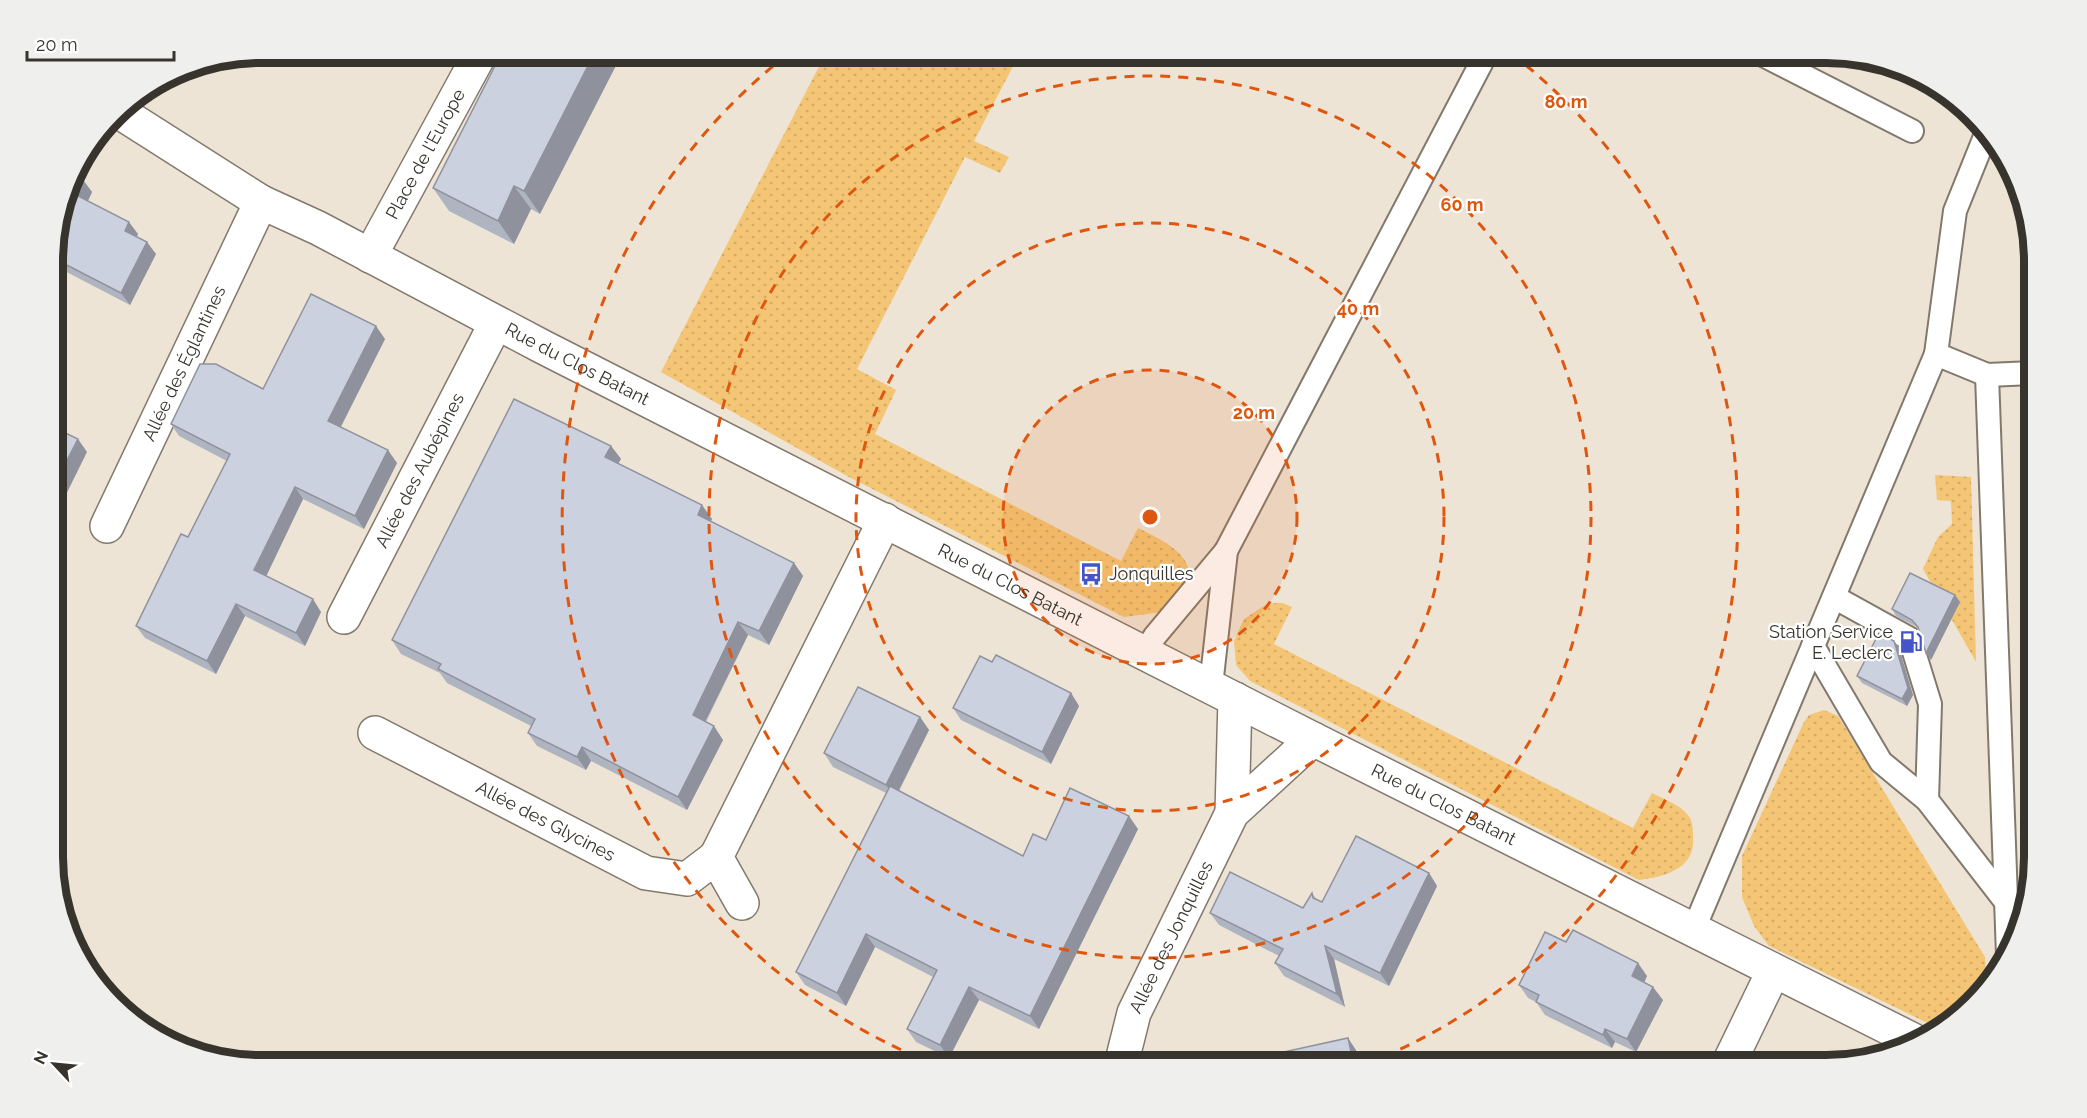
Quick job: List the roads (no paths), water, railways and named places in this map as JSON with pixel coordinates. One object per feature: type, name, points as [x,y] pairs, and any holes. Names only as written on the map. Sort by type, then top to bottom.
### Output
[{"type":"street","name":"Place de l'Europe","points":[[370,256],[476,63]]},
{"type":"street","name":"Rue du Clos Batant","points":[[126,116],[261,202],[1313,739],[1773,972],[1907,1037]]},
{"type":"street","name":"Allée des Églantines","points":[[108,526],[261,202]]},
{"type":"street","name":"Allée des Aubépines","points":[[344,617],[496,323]]},
{"type":"street","name":"Allée des Glycines","points":[[375,733],[646,873],[687,879],[716,857],[885,520]]},
{"type":"street","name":"Allée des Jonquilles","points":[[1223,693],[1232,813]]},
{"type":"street","name":"Allée des Jonquilles","points":[[1124,1055],[1134,1013],[1232,813],[1313,739]]},
{"type":"street","points":[[716,857],[742,903]]},
{"type":"street","points":[[1733,1055],[1773,972]]},
{"type":"lane","points":[[1146,652],[1155,636],[1226,551],[1481,63]]},
{"type":"lane","points":[[1779,63],[1912,131]]},
{"type":"lane","points":[[1693,931],[1936,354],[1955,211],[1983,141]]},
{"type":"lane","points":[[1936,354],[1987,375],[2024,373]]},
{"type":"lane","points":[[1987,375],[2007,935]]},
{"type":"lane","points":[[1223,693],[1226,551]]},
{"type":"lane","points":[[1834,597],[1910,639],[1930,704],[1927,800]]},
{"type":"lane","points":[[1813,646],[1881,762],[1927,800],[2006,902]]},
{"type":"place","name":"Jonquilles","points":[[1091,574]]},
{"type":"place","name":"Station Service E. Leclerc","points":[[1911,642]]}]
